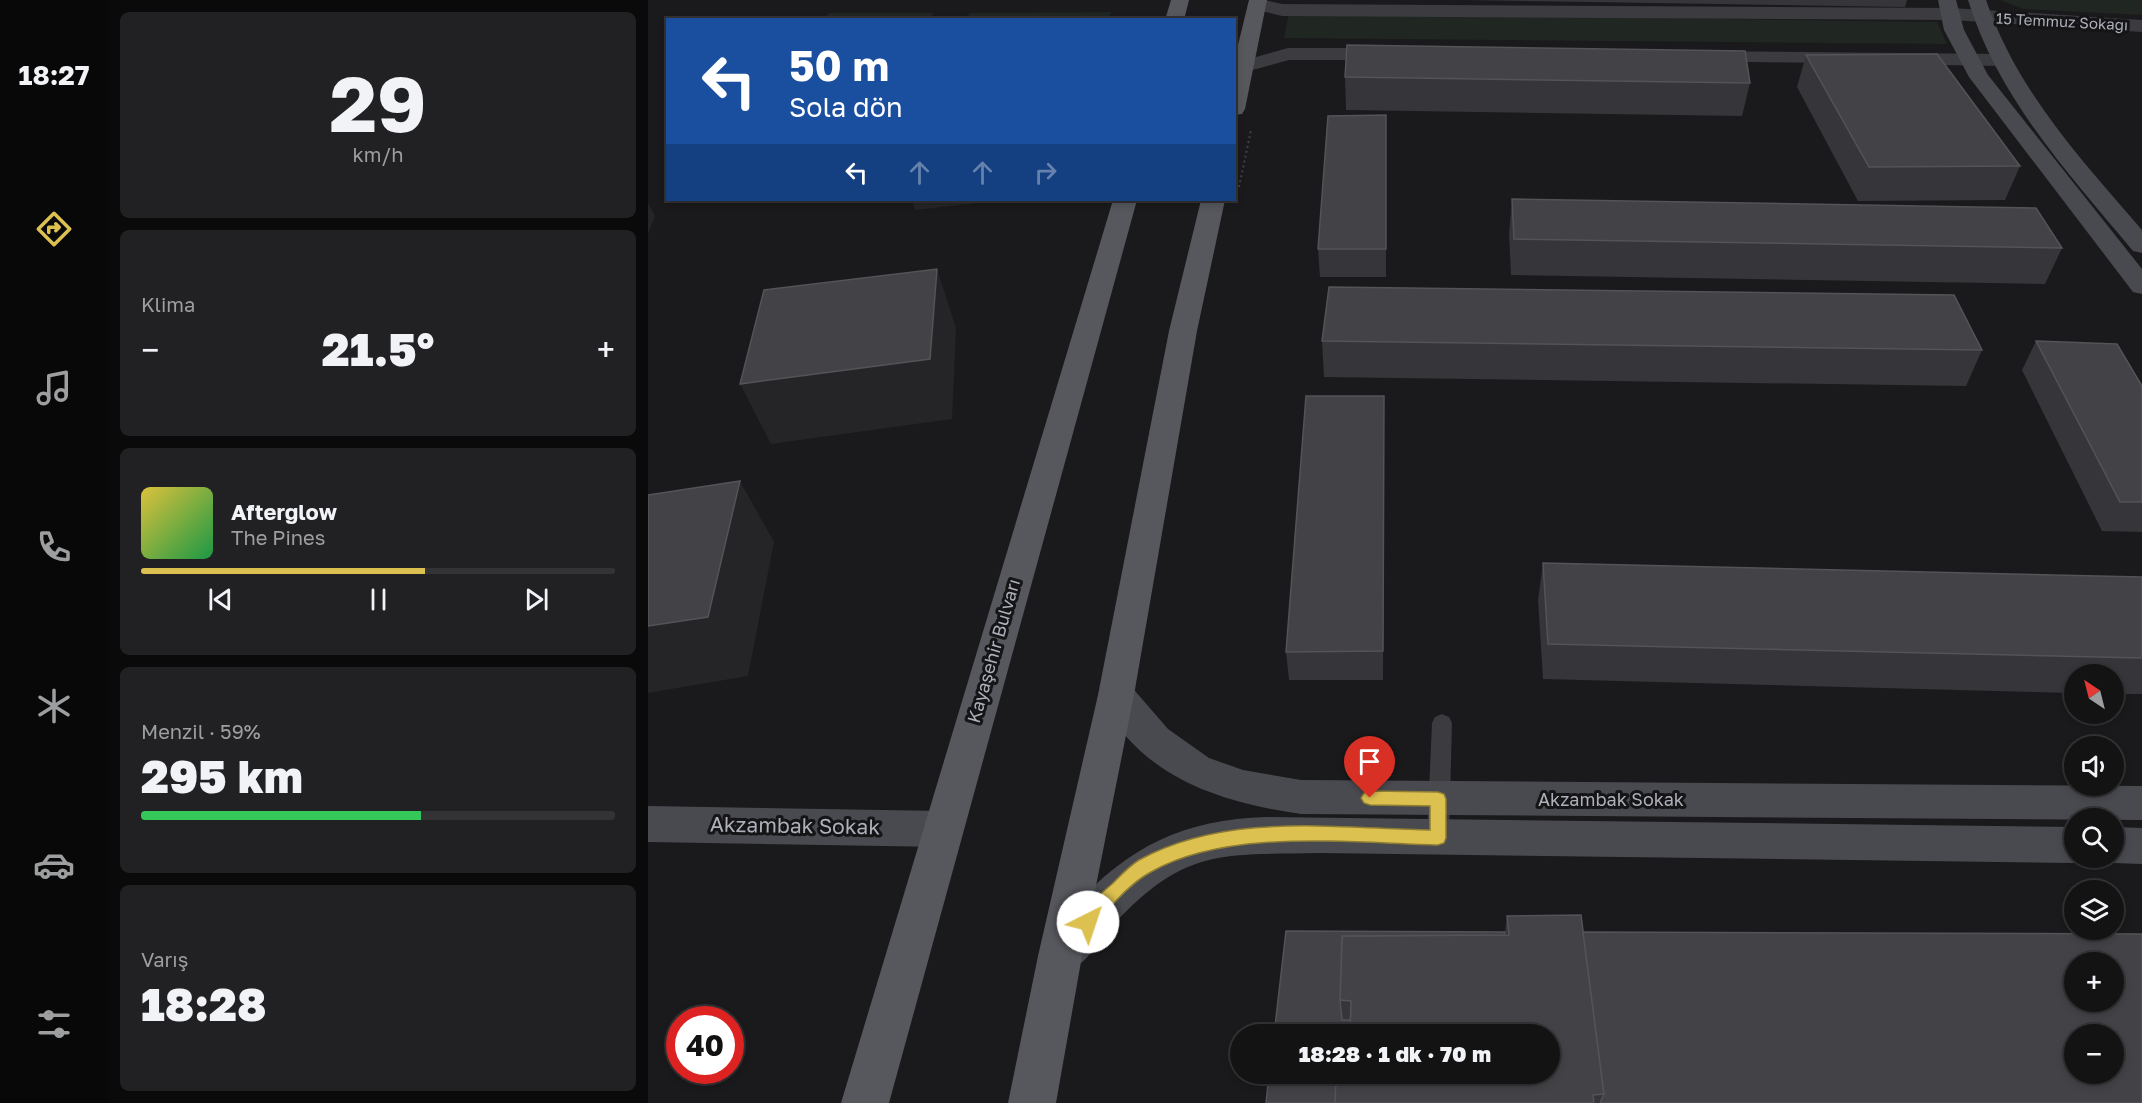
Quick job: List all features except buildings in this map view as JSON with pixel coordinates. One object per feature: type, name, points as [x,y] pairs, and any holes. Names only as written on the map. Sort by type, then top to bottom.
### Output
[{"type":"main road","points":[[1175,18],[1180,0]]},
{"type":"main road","points":[[1236,96],[1243,50],[1257,2]]},
{"type":"main road","name":"Kayaşehir Bulvarı","points":[[865,1103],[1125,201]]},
{"type":"main road","points":[[1032,1103],[1060,956],[1116,695],[1183,332],[1214,201]]},
{"type":"street","name":"15 Temmuz Sokağı","points":[[1257,2],[1282,10],[1950,7],[2142,26]]},
{"type":"street","points":[[1950,7],[1954,30],[1968,59],[2018,129],[2142,286]]},
{"type":"street","points":[[1979,9],[2001,60],[2044,128],[2142,246]]},
{"type":"street","points":[[1243,50],[1288,54],[1406,55]]},
{"type":"street","points":[[1677,57],[2001,60]]},
{"type":"street","points":[[2085,214],[2117,216]]},
{"type":"street","name":"Akzambak Sokak","points":[[1116,695],[1129,714],[1179,762],[1205,775],[1255,792],[1438,818],[2064,845]]},
{"type":"street","name":"Akzambak Sokak","points":[[1060,956],[1102,904],[1143,867],[1193,845],[1232,837],[1320,835],[1438,818],[2142,803]]},
{"type":"street","name":"Akzambak Sokak","points":[[648,824],[943,829]]},
{"type":"street","points":[[2124,845],[2142,846]]},
{"type":"lane","points":[[1438,818],[1442,723]]},
{"type":"shaded area","points":[[2000,0],[2142,0],[2142,15],[2023,9]]},
{"type":"shaded area","points":[[1111,12],[1108,18],[967,18],[970,13]]},
{"type":"shaded area","points":[[829,13],[934,13],[930,18],[824,18]]},
{"type":"shaded area","points":[[1289,13],[1937,22],[1947,44],[1284,38]]},
{"type":"route","points":[[1088,922],[1102,904],[1143,867],[1193,845],[1232,837],[1320,835],[1438,838],[1438,799],[1370,798]]}]
